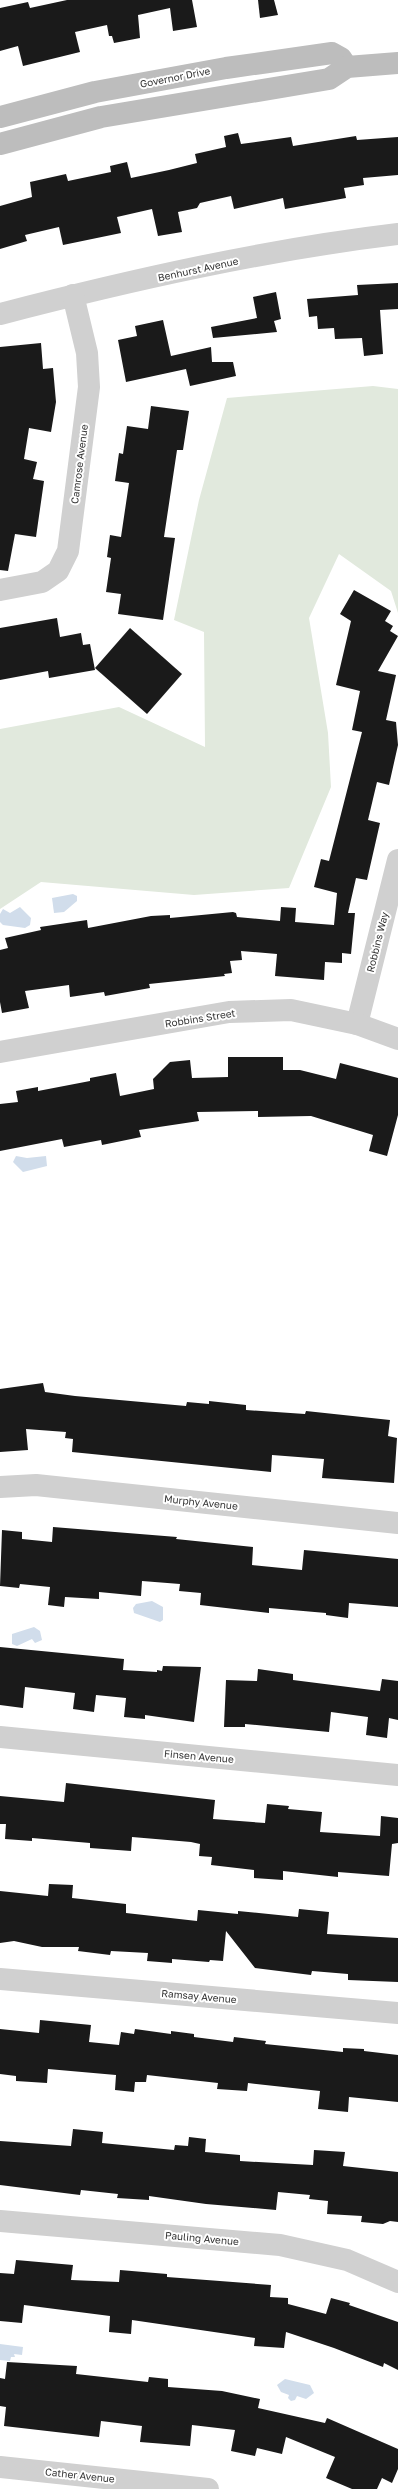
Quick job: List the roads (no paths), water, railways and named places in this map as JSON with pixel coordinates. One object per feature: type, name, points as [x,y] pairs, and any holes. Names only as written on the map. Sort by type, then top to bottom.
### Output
[{"type":"main road","name":"Governor Drive","points":[[0,117],[95,92],[233,67],[332,53],[341,58],[347,67]]},
{"type":"main road","points":[[0,144],[101,117],[329,79],[347,67],[398,63]]},
{"type":"street","name":"Benhurst Avenue","points":[[0,314],[73,295],[320,243],[398,234]]},
{"type":"street","name":"Camrose Avenue","points":[[0,590],[42,582],[58,571],[68,551],[89,387],[87,353],[73,295]]},
{"type":"street","name":"Robbins Way","points":[[357,1024],[398,860]]},
{"type":"street","name":"Robbins Street","points":[[0,1052],[229,1012],[291,1010],[357,1024],[398,1039]]},
{"type":"street","name":"Murphy Avenue","points":[[2,1486],[36,1485],[398,1523]]},
{"type":"street","name":"Finsen Avenue","points":[[0,1737],[398,1775]]},
{"type":"street","name":"Ramsay Avenue","points":[[0,1979],[398,2013]]},
{"type":"street","name":"Pauling Avenue","points":[[0,2221],[280,2245],[347,2260],[398,2281]]},
{"type":"street","name":"Cather Avenue","points":[[0,2467],[208,2489]]},
{"type":"water","points":[[73,894],[77,896],[77,901],[64,912],[54,913],[52,898]]},
{"type":"water","points":[[20,907],[31,918],[30,925],[25,928],[3,925],[0,922],[0,914],[3,909],[10,913]]},
{"type":"water","points":[[16,1156],[27,1158],[46,1156],[47,1166],[23,1172],[13,1162]]},
{"type":"water","points":[[152,1601],[163,1607],[163,1620],[160,1622],[134,1613],[133,1608],[136,1604]]},
{"type":"water","points":[[34,1627],[40,1631],[42,1640],[35,1643],[32,1639],[17,1646],[12,1644],[12,1634]]},
{"type":"water","points":[[0,2344],[23,2347],[22,2355],[14,2354],[15,2357],[11,2357],[10,2361],[0,2360]]},
{"type":"water","points":[[285,2379],[310,2385],[314,2393],[306,2399],[297,2396],[295,2400],[291,2401],[288,2398],[289,2395],[281,2392],[277,2385]]}]
